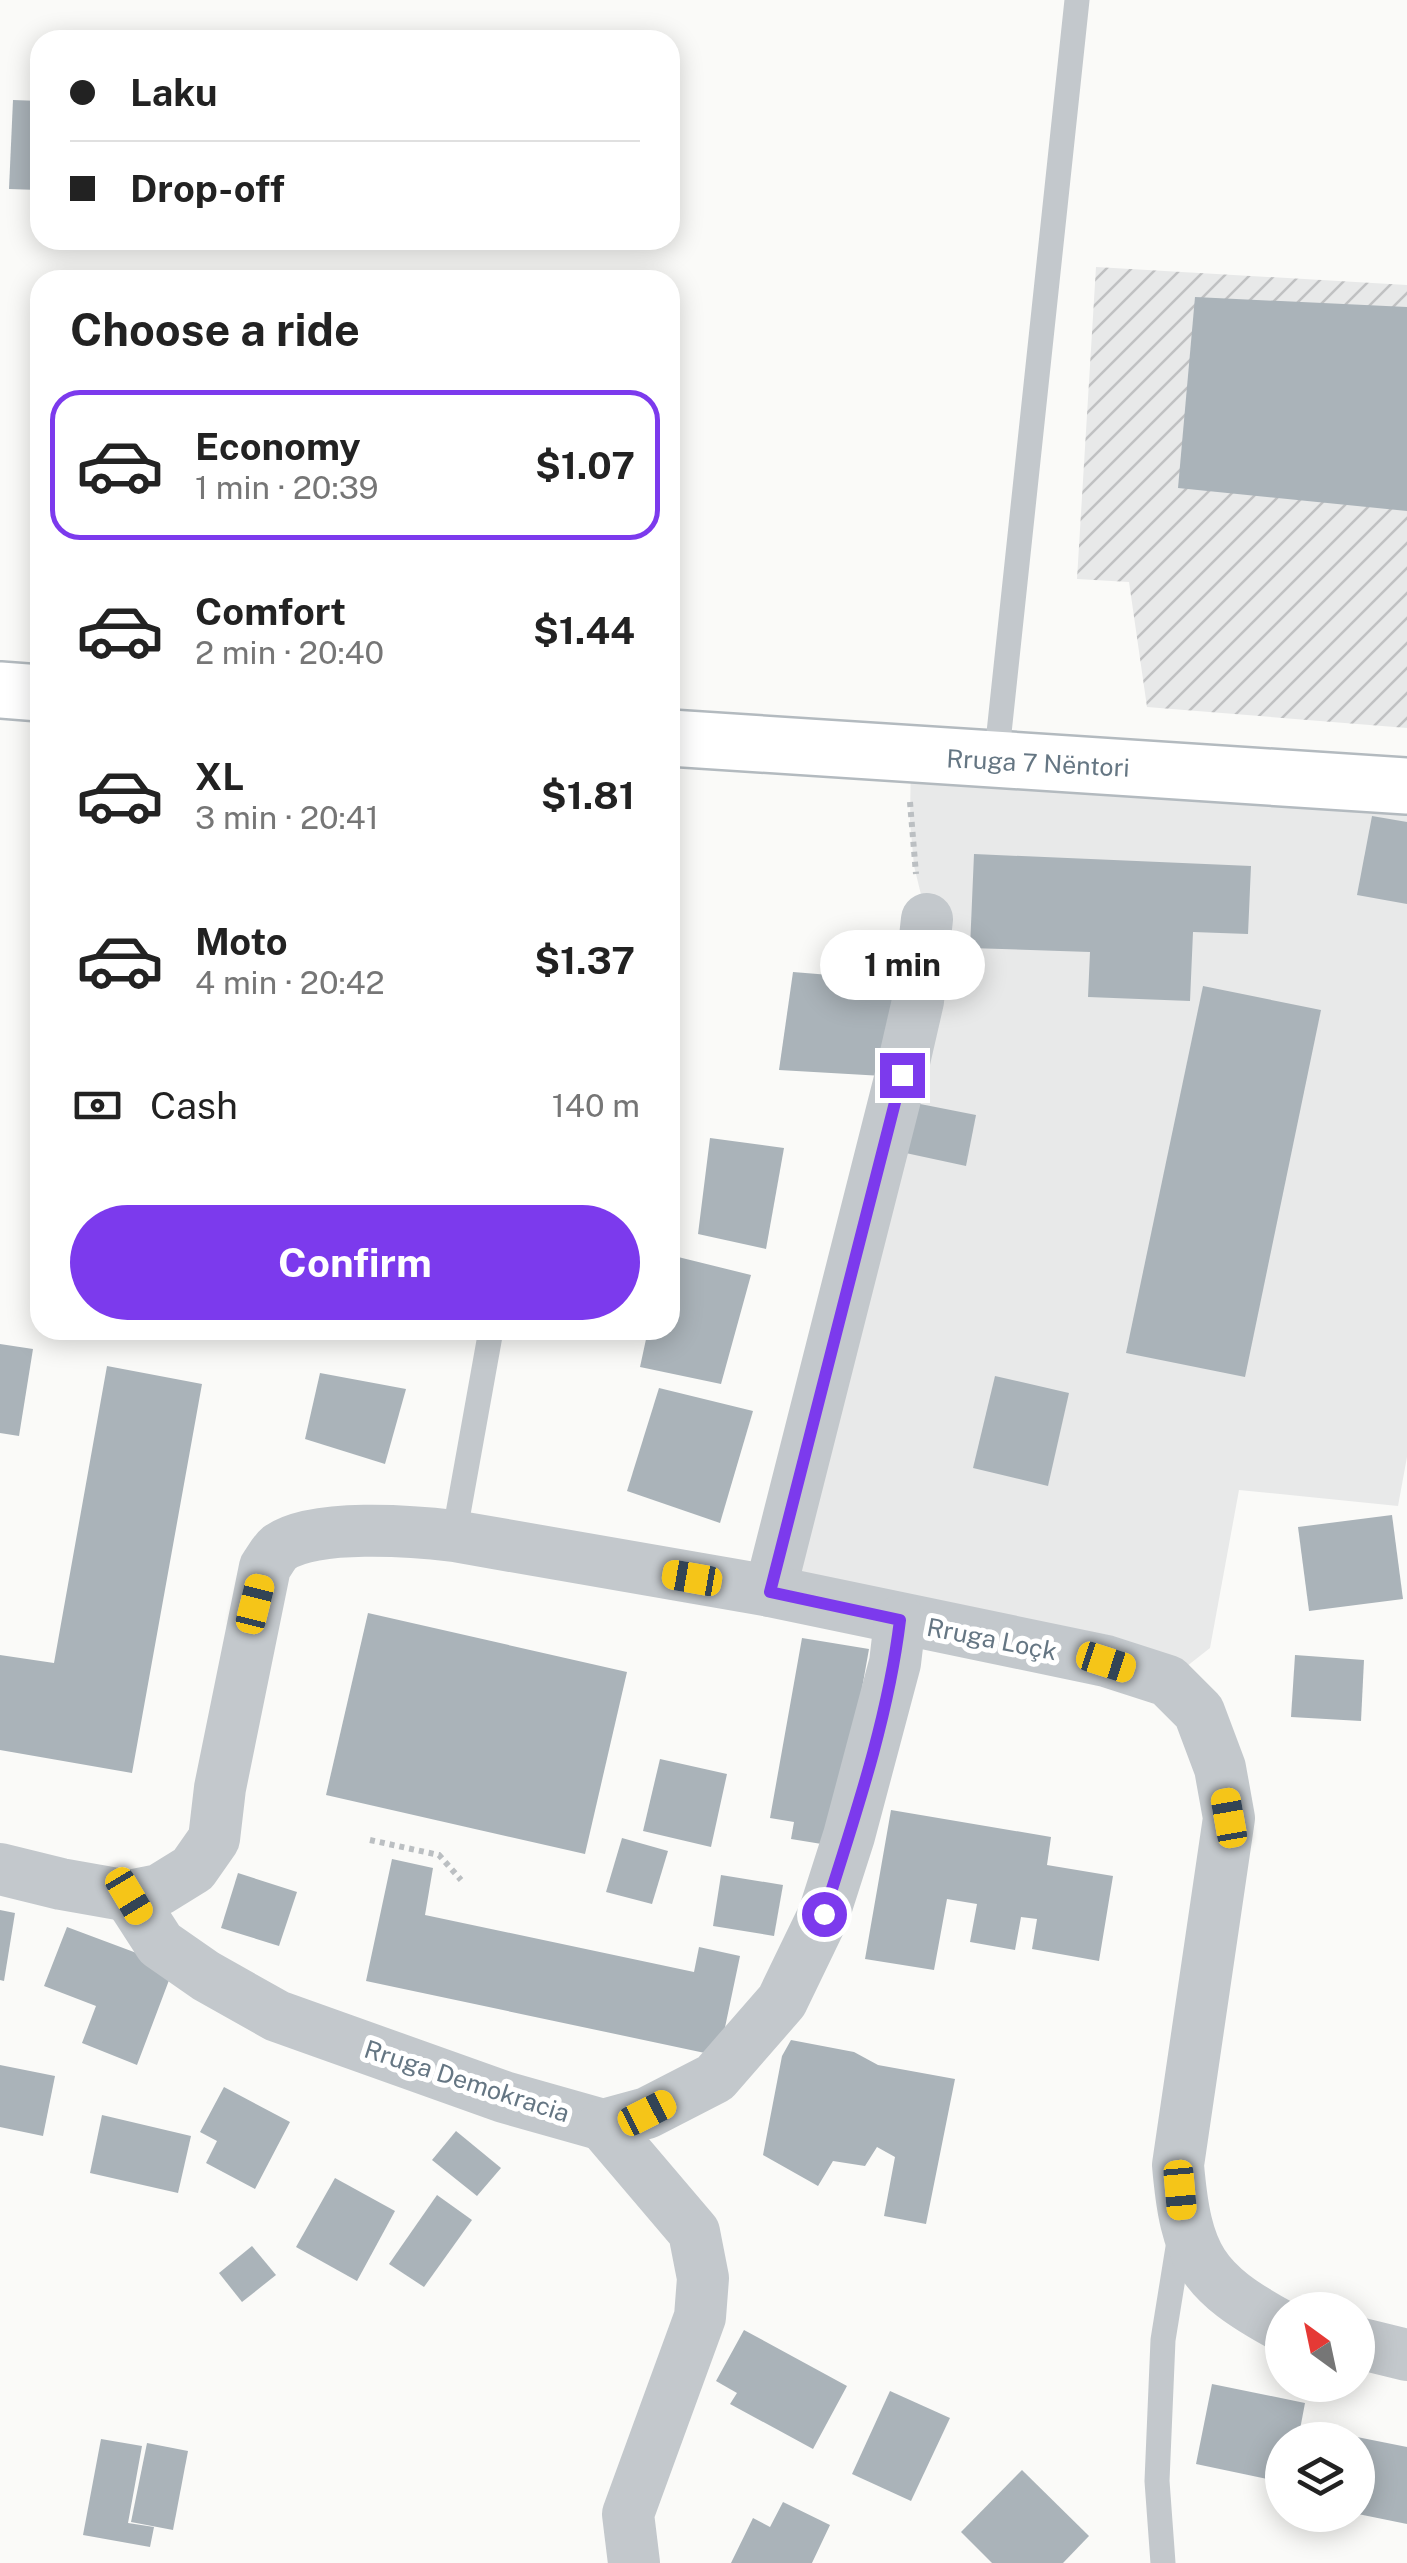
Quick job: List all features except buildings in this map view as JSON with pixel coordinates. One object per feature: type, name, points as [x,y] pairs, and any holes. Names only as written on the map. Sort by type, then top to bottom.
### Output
[{"type":"main road","points":[[0,690],[30,692]]},
{"type":"main road","name":"Rruga 7 Nëntori","points":[[680,739],[1407,786]]},
{"type":"street","points":[[770,1592],[902,1075],[918,1001],[927,919]]},
{"type":"street","name":"Rruga Loçk","points":[[129,1896],[159,1890],[193,1869],[214,1839],[220,1788],[265,1567],[280,1548],[314,1535],[358,1531],[454,1536],[770,1592],[1106,1662],[1168,1682],[1199,1712],[1220,1768],[1229,1818],[1178,2165],[1182,2216],[1198,2262],[1236,2301],[1265,2317]]},
{"type":"street","name":"Rruga Demokracia","points":[[129,1896],[160,1944],[206,1976],[278,2016],[504,2097],[603,2125],[647,2113],[715,2078],[782,2001],[824,1914],[849,1836],[895,1662],[900,1620]]},
{"type":"street","points":[[0,1869],[129,1896]]},
{"type":"street","points":[[603,2125],[694,2232],[702,2278],[700,2317],[631,2538]]},
{"type":"street","points":[[1375,2347],[1407,2355]]},
{"type":"lane","points":[[996,761],[1076,0]]},
{"type":"lane","points":[[454,1536],[489,1340]]},
{"type":"lane","points":[[1163,2563],[1157,2481],[1164,2340],[1182,2216]]},
{"type":"lane","points":[[631,2538],[651,2542],[657,2563]]},
{"type":"path","points":[[912,756],[910,821],[914,866],[927,919]]},
{"type":"path","points":[[370,1840],[439,1855],[461,1880]]},
{"type":"shaded area","points":[[1096,267],[1407,285],[1407,728],[1147,707],[1129,582],[1077,579]]},
{"type":"shaded area","points":[[911,756],[1407,786],[1407,1457],[1398,1506],[1239,1490],[1210,1648],[1168,1681],[770,1591],[927,919],[914,866]]},
{"type":"route","points":[[824,1914],[895,1662],[900,1620],[770,1592],[902,1075]]}]
